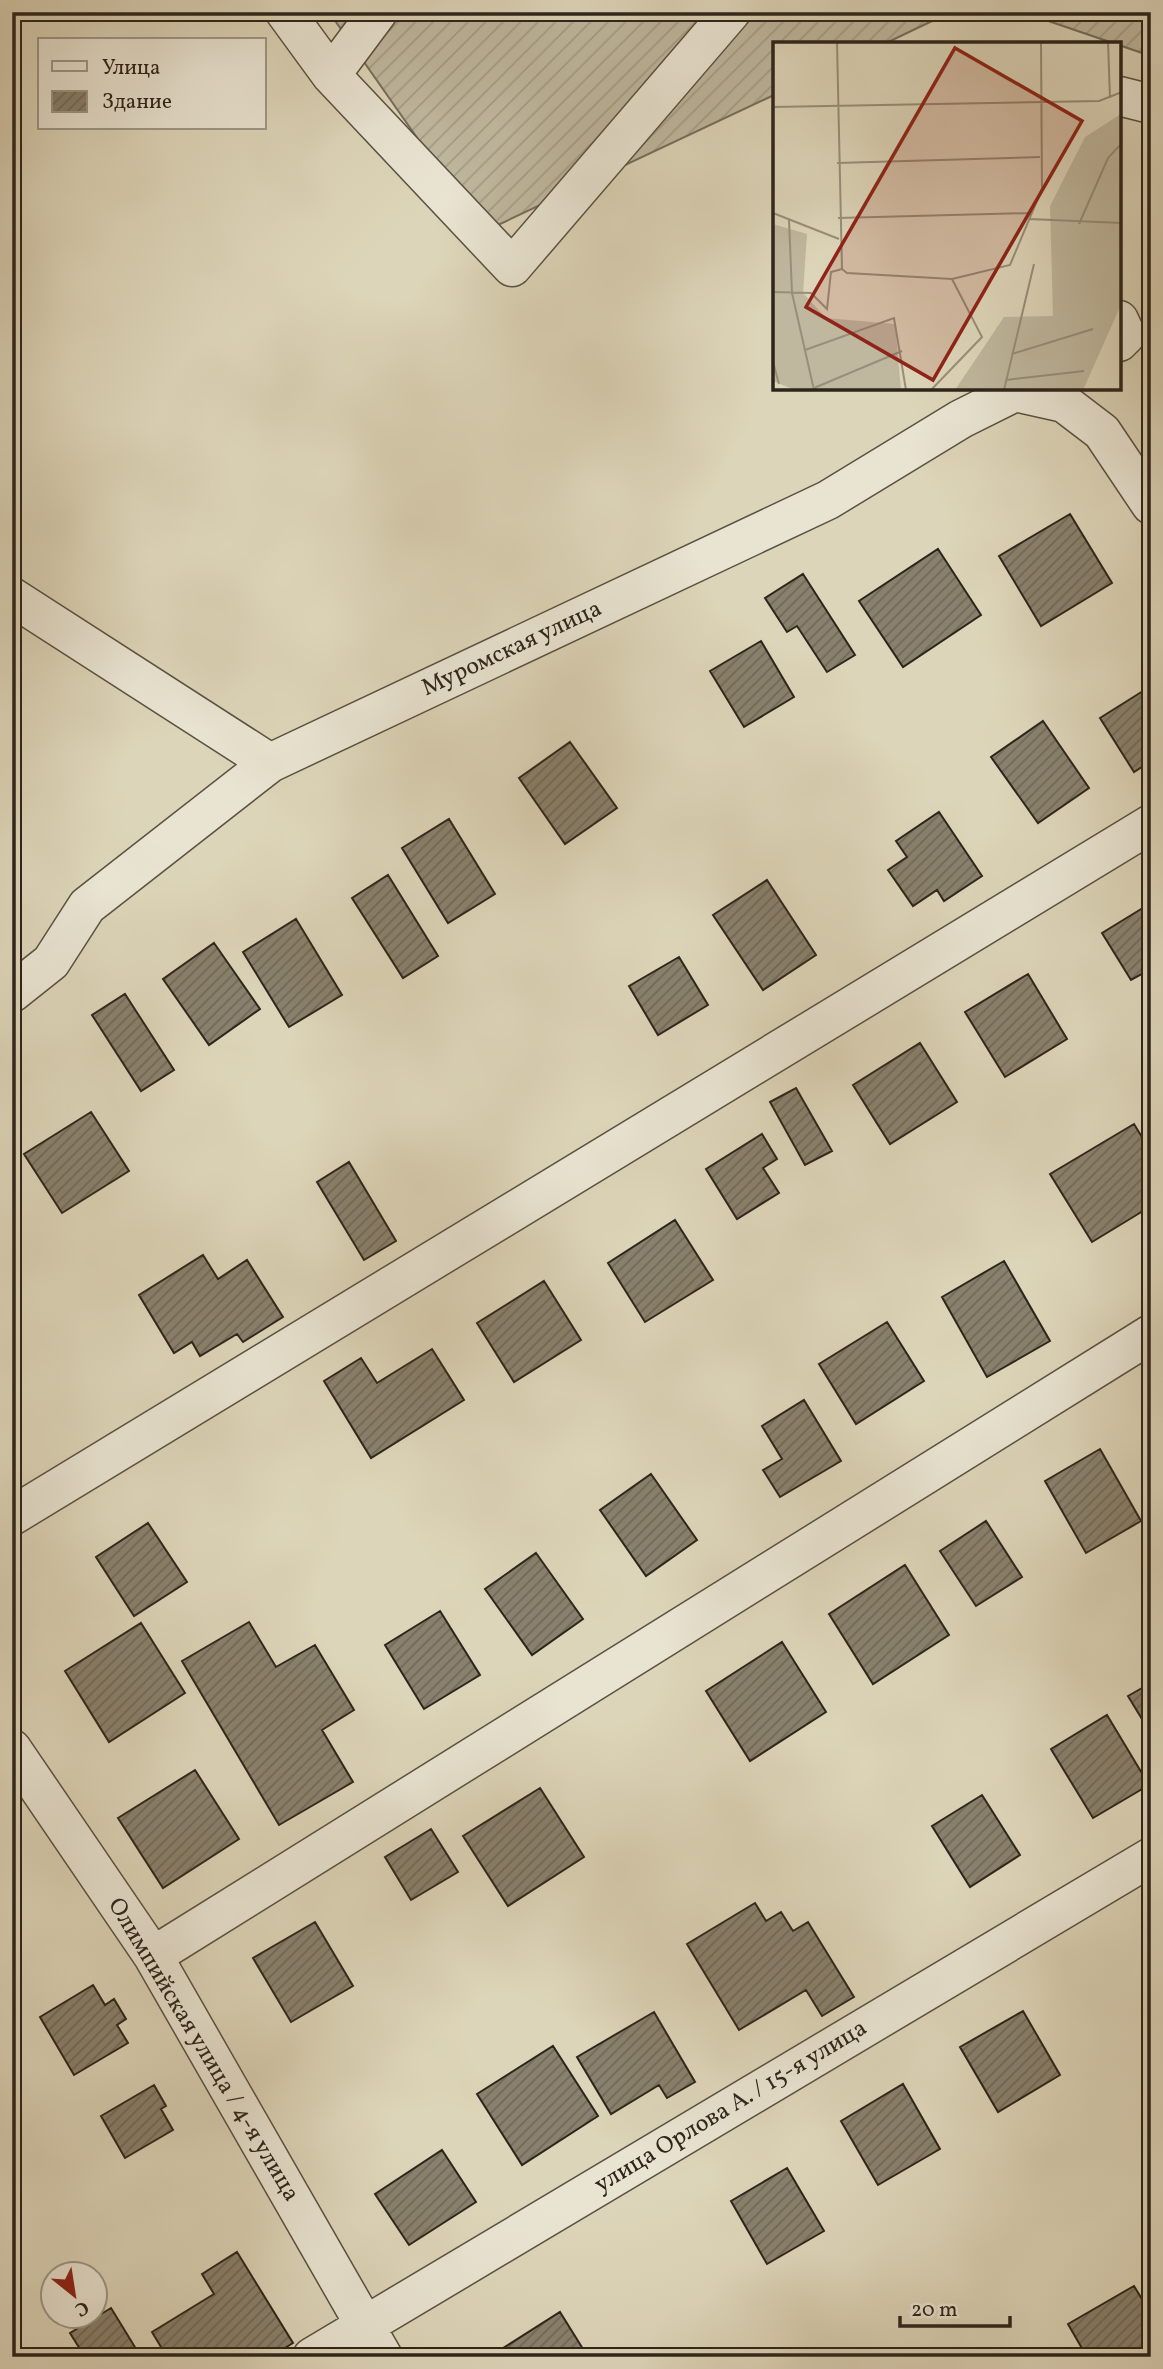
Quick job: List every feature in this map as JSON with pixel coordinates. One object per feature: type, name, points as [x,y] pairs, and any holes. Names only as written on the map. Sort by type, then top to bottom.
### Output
[{"type":"street","points":[[285,12],[331,75],[512,267],[731,12]]},
{"type":"street","points":[[331,75],[378,12]]},
{"type":"street","points":[[1121,96],[1151,104]]},
{"type":"street","points":[[1121,324],[1126,335],[1121,340]]},
{"type":"street","name":"Муромская улица","points":[[12,993],[51,962],[87,906],[270,763],[828,500],[961,419],[1015,392],[1070,396]]},
{"type":"street","points":[[1070,396],[1102,432],[1151,505]]},
{"type":"street","points":[[12,597],[270,763]]},
{"type":"street","points":[[12,1516],[1151,824]]},
{"type":"street","points":[[153,1956],[1151,1334]]},
{"type":"street","name":"Олимпийская улица / 4-я улица","points":[[12,1749],[153,1956],[374,2341]]},
{"type":"street","name":"улица Орлова А. / 15-я улица","points":[[312,2357],[374,2341],[1151,1857]]},
{"type":"shaded area","points":[[329,12],[951,12],[888,42],[773,42],[773,95],[483,232]]},
{"type":"shaded area","points":[[1022,12],[1151,12],[1151,56],[1121,46],[1121,42],[1110,42]]},
{"type":"building","points":[[1070,514],[1112,583],[1041,626],[999,556]]},
{"type":"building","points":[[938,549],[981,615],[903,667],[859,601]]},
{"type":"building","points":[[803,574],[855,655],[827,672],[797,626],[787,632],[765,598]]},
{"type":"building","points":[[761,641],[794,697],[744,727],[710,671]]},
{"type":"building","points":[[1151,686],[1151,761],[1134,772],[1100,718]]},
{"type":"building","points":[[1043,721],[1089,788],[1038,823],[991,757]]},
{"type":"building","points":[[570,742],[617,808],[565,844],[519,778]]},
{"type":"building","points":[[939,812],[982,876],[944,901],[937,890],[913,906],[888,870],[907,857],[896,841]]},
{"type":"building","points":[[449,819],[495,894],[448,923],[402,848]]},
{"type":"building","points":[[388,875],[438,956],[403,978],[352,898]]},
{"type":"building","points":[[767,880],[816,955],[763,990],[713,915]]},
{"type":"building","points":[[1151,903],[1151,969],[1131,980],[1102,933]]},
{"type":"building","points":[[296,919],[342,995],[289,1027],[243,952]]},
{"type":"building","points":[[214,943],[260,1009],[209,1045],[163,979]]},
{"type":"building","points":[[679,957],[708,1005],[658,1035],[629,986]]},
{"type":"building","points":[[1028,974],[1067,1039],[1005,1077],[965,1012]]},
{"type":"building","points":[[125,994],[174,1070],[141,1091],[92,1015]]},
{"type":"building","points":[[920,1043],[957,1102],[890,1144],[853,1085]]},
{"type":"building","points":[[796,1088],[832,1151],[805,1165],[770,1102]]},
{"type":"building","points":[[91,1112],[129,1171],[62,1213],[24,1154]]},
{"type":"building","points":[[1134,1124],[1151,1152],[1151,1223],[1143,1211],[1092,1242],[1050,1174]]},
{"type":"building","points":[[762,1134],[777,1159],[763,1168],[779,1193],[737,1219],[706,1169]]},
{"type":"building","points":[[349,1162],[396,1241],[364,1260],[317,1182]]},
{"type":"building","points":[[675,1220],[713,1280],[645,1322],[608,1263]]},
{"type":"building","points":[[203,1255],[218,1279],[247,1260],[283,1317],[243,1342],[237,1334],[200,1356],[192,1342],[174,1353],[139,1295]]},
{"type":"building","points":[[1004,1261],[1050,1341],[987,1377],[942,1297]]},
{"type":"building","points":[[544,1281],[581,1340],[514,1382],[477,1323]]},
{"type":"building","points":[[887,1322],[924,1381],[856,1424],[819,1364]]},
{"type":"building","points":[[432,1349],[464,1400],[371,1458],[324,1381],[361,1358],[377,1383]]},
{"type":"building","points":[[804,1400],[841,1461],[780,1497],[763,1470],[782,1459],[762,1426]]},
{"type":"building","points":[[1100,1449],[1141,1521],[1086,1553],[1045,1481]]},
{"type":"building","points":[[651,1474],[697,1540],[646,1576],[600,1510]]},
{"type":"building","points":[[986,1521],[1022,1577],[976,1606],[940,1551]]},
{"type":"building","points":[[148,1523],[187,1582],[134,1616],[96,1557]]},
{"type":"building","points":[[536,1553],[583,1619],[532,1655],[485,1589]]},
{"type":"building","points":[[905,1565],[949,1635],[873,1684],[829,1614]]},
{"type":"building","points":[[440,1611],[480,1675],[424,1709],[385,1645]]},
{"type":"building","points":[[249,1622],[276,1667],[315,1645],[354,1710],[322,1730],[353,1782],[279,1825],[182,1661]]},
{"type":"building","points":[[141,1623],[185,1693],[109,1742],[65,1671]]},
{"type":"building","points":[[782,1642],[826,1712],[750,1761],[706,1691]]},
{"type":"building","points":[[1151,1683],[1151,1734],[1128,1696]]},
{"type":"building","points":[[1107,1715],[1149,1785],[1093,1818],[1051,1749]]},
{"type":"building","points":[[195,1770],[239,1839],[163,1888],[118,1818]]},
{"type":"building","points":[[540,1788],[584,1857],[508,1906],[463,1836]]},
{"type":"building","points":[[982,1795],[1020,1855],[970,1887],[932,1826]]},
{"type":"building","points":[[431,1829],[458,1872],[411,1900],[385,1857]]},
{"type":"building","points":[[755,1903],[766,1921],[781,1912],[793,1931],[808,1922],[854,1997],[822,2016],[806,1990],[739,2030],[687,1944]]},
{"type":"building","points":[[315,1922],[353,1986],[291,2022],[253,1958]]},
{"type":"building","points":[[93,1985],[105,2005],[114,1999],[126,2019],[117,2025],[128,2043],[74,2075],[40,2017]]},
{"type":"building","points":[[1023,2011],[1060,2075],[998,2112],[960,2047]]},
{"type":"building","points":[[654,2012],[695,2082],[667,2098],[659,2085],[611,2114],[577,2057]]},
{"type":"building","points":[[553,2046],[598,2116],[522,2165],[477,2094]]},
{"type":"building","points":[[903,2084],[940,2149],[878,2185],[841,2121]]},
{"type":"building","points":[[154,2085],[166,2106],[161,2109],[173,2130],[125,2158],[101,2116]]},
{"type":"building","points":[[442,2150],[476,2202],[409,2245],[375,2194]]},
{"type":"building","points":[[787,2168],[824,2231],[767,2264],[731,2201]]},
{"type":"building","points":[[237,2252],[293,2343],[270,2357],[248,2357],[245,2353],[238,2357],[167,2357],[152,2332],[214,2294],[202,2274]]},
{"type":"building","points":[[1134,2286],[1151,2314],[1151,2357],[1087,2357],[1068,2324]]},
{"type":"building","points":[[111,2308],[141,2357],[85,2357],[70,2333],[75,2330],[108,2330],[108,2310]]},
{"type":"building","points":[[560,2312],[588,2357],[489,2357]]}]
